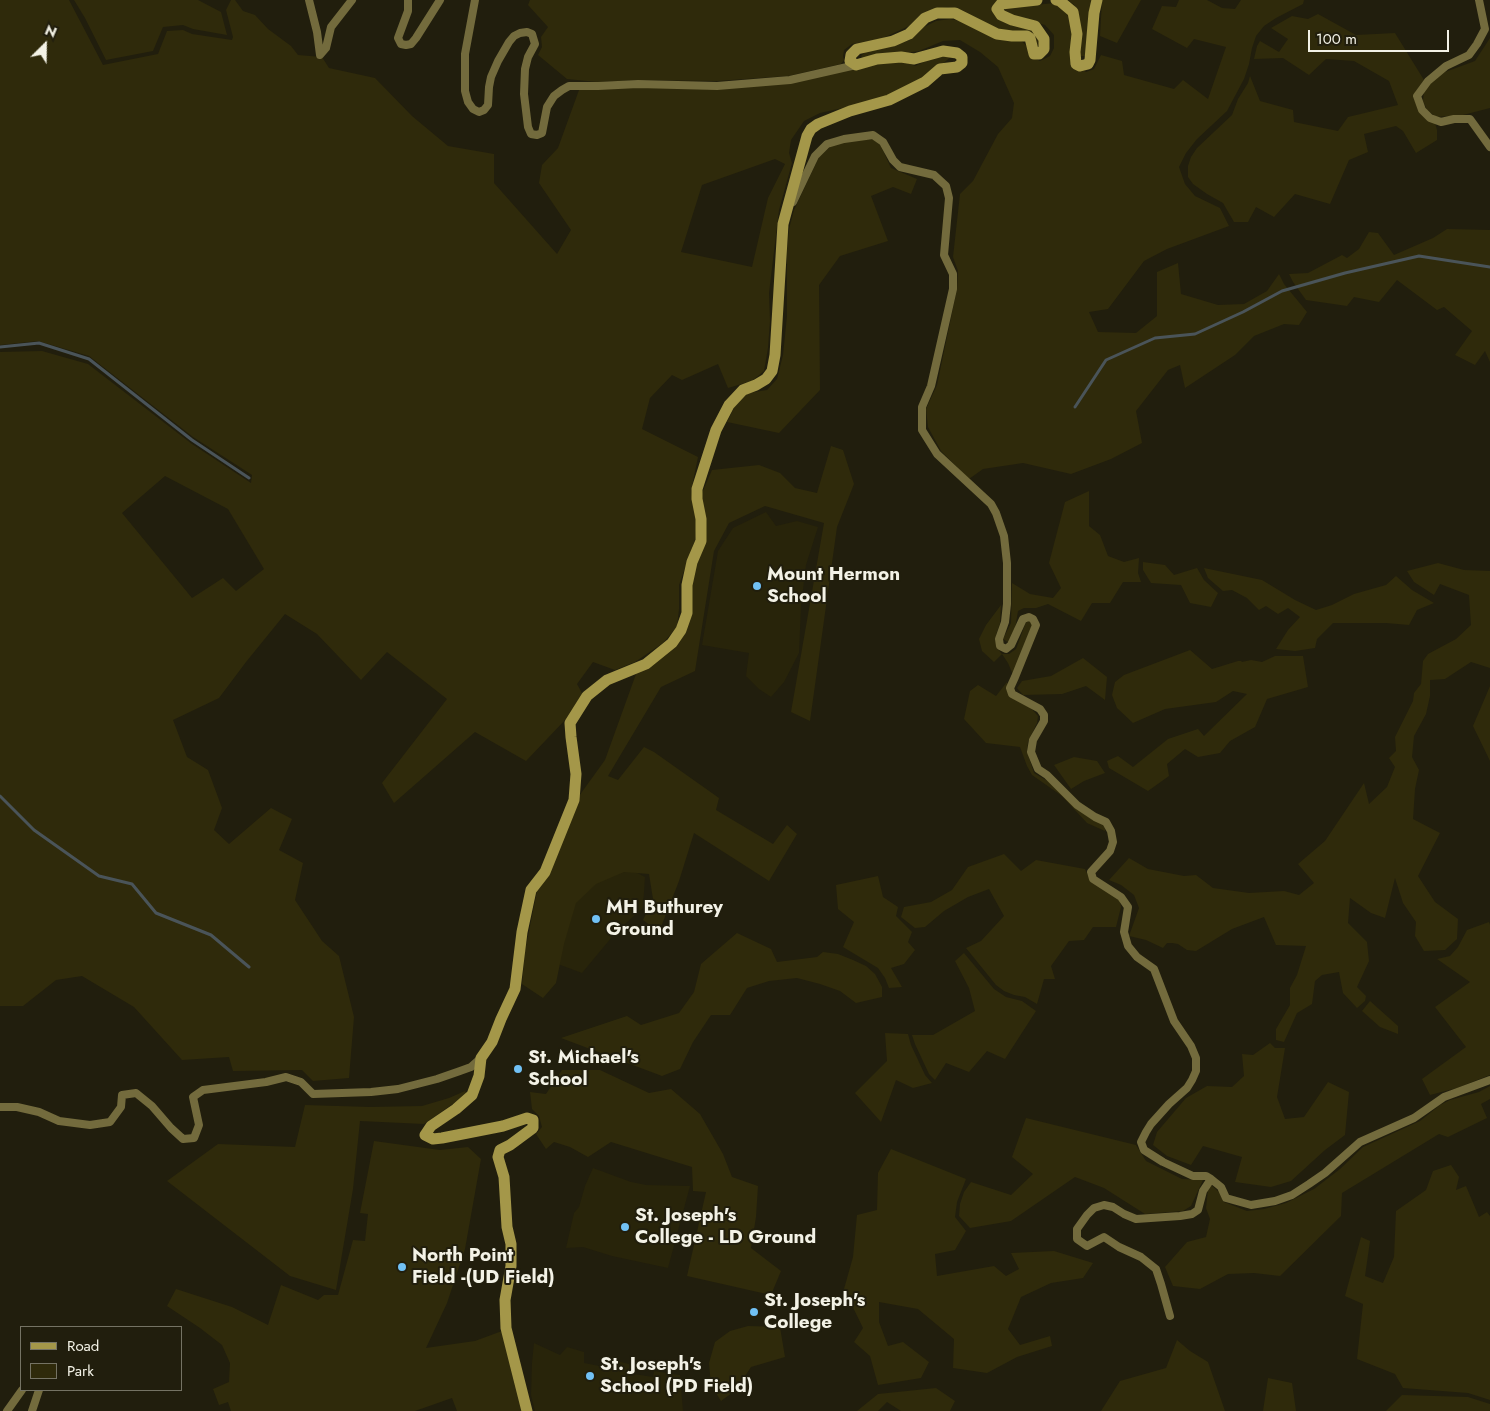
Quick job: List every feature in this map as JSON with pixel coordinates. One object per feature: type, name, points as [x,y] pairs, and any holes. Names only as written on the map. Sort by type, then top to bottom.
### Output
[{"type":"main road","points":[[527,1411],[506,1328],[505,1300],[511,1266],[511,1244],[507,1227],[504,1177],[498,1157],[500,1150],[510,1145],[532,1128],[532,1120],[527,1118],[503,1126],[442,1138],[433,1139],[425,1135],[431,1126],[456,1109],[472,1095],[479,1076],[481,1058],[492,1042],[500,1019],[515,989],[522,932],[531,890],[545,872],[574,800],[576,774],[570,723],[587,696],[608,680],[646,664],[672,643],[681,630],[687,613],[687,585],[692,562],[700,540],[701,519],[697,489],[716,430],[729,405],[743,390],[766,379],[772,371],[775,355],[783,224],[802,149],[811,129],[818,124],[850,112],[889,100],[925,82],[940,69],[957,67],[962,62],[962,57],[957,53],[943,51],[914,59],[900,57],[876,59],[856,65],[850,61],[851,55],[857,49],[893,41],[909,34],[925,18],[937,13],[955,13],[997,34],[1027,36],[1030,38],[1034,54],[1039,54],[1044,49],[1044,39],[1035,26],[1012,20],[1001,15],[997,9],[1001,4],[1038,0]]},
{"type":"main road","points":[[1056,0],[1073,12],[1076,34],[1076,64],[1080,66],[1088,64],[1090,60],[1097,0]]},
{"type":"street","points":[[309,0],[317,32],[320,55],[326,48],[331,27],[352,0]]},
{"type":"street","points":[[408,0],[408,10],[398,38],[401,44],[406,45],[411,44],[416,38],[440,0]]},
{"type":"street","points":[[475,0],[465,54],[465,91],[468,102],[473,109],[479,112],[484,110],[488,104],[491,77],[510,42],[514,36],[520,33],[527,32],[532,34],[535,44],[525,69],[524,94],[528,127],[531,134],[537,135],[542,133],[548,107],[554,96],[569,86],[638,84],[717,86],[790,80],[856,65]]},
{"type":"street","points":[[1479,0],[1485,29],[1477,44],[1469,55],[1446,66],[1428,81],[1417,96],[1422,110],[1430,118],[1441,122],[1454,119],[1470,119],[1490,147]]},
{"type":"street","points":[[783,224],[815,156],[827,144],[844,139],[874,135],[883,142],[893,160],[900,167],[934,175],[946,186],[949,198],[944,255],[953,274],[953,289],[931,386],[922,407],[922,430],[937,454],[991,504],[996,513],[1004,536],[1006,563],[1006,622],[999,639],[1000,646],[1006,649],[1011,645],[1023,619],[1029,617],[1033,619],[1036,625],[1010,688],[1012,694],[1040,709],[1044,715],[1044,721],[1033,740],[1031,752],[1038,769],[1077,805],[1106,822],[1112,831],[1110,851],[1091,872],[1093,879],[1121,897],[1128,907],[1124,932],[1128,946],[1137,957],[1154,969],[1174,1021],[1191,1046],[1196,1058],[1196,1071],[1192,1080],[1151,1124],[1141,1142],[1144,1150],[1183,1172],[1193,1176],[1206,1176],[1221,1187],[1226,1198],[1251,1205],[1275,1201],[1292,1195],[1325,1174],[1360,1142],[1414,1118],[1444,1098],[1490,1080]]},
{"type":"street","points":[[0,1107],[17,1107],[39,1112],[59,1121],[90,1125],[110,1122],[121,1107],[122,1095],[136,1093],[152,1106],[183,1139],[194,1138],[199,1125],[194,1097],[203,1090],[266,1082],[286,1077],[301,1082],[313,1094],[398,1089],[437,1079],[471,1067],[481,1058]]},
{"type":"street","points":[[1170,1316],[1156,1269],[1141,1258],[1104,1237],[1087,1246],[1077,1239],[1077,1229],[1094,1208],[1104,1205],[1113,1207],[1136,1220],[1192,1214],[1198,1210],[1204,1191],[1211,1179]]},
{"type":"street","points":[[8,1411],[21,1391]]},
{"type":"street","points":[[32,1411],[39,1391]]},
{"type":"shaded area","name":"Mount Hermon School","points":[[766,512],[776,526],[797,521],[818,527],[806,565],[801,606],[799,653],[784,682],[771,697],[759,689],[746,676],[749,653],[702,645],[718,551],[733,528]]},
{"type":"shaded area","name":"MH Buthurey Ground","points":[[624,866],[645,877],[643,908],[617,931],[582,973],[555,963],[566,906],[592,878]]},
{"type":"shaded area","name":"St. Joseph's College - LD Ground","points":[[593,1168],[631,1182],[646,1185],[690,1186],[668,1268],[612,1256],[583,1247],[566,1248],[574,1213],[579,1207]]},
{"type":"shaded area","name":"St. Joseph's School (PD Field)","points":[[534,1343],[560,1355],[567,1347],[584,1352],[584,1363],[609,1368],[613,1360],[633,1365],[634,1374],[653,1377],[654,1371],[680,1375],[683,1411],[535,1411],[531,1395]]},
{"type":"green space","points":[[0,0],[69,0],[103,65],[158,54],[167,31],[183,30],[192,34],[232,40],[233,37],[226,10],[231,0],[235,0],[243,11],[255,15],[268,29],[291,46],[298,55],[322,57],[329,68],[375,78],[412,116],[448,146],[494,154],[494,183],[557,254],[571,230],[539,183],[542,165],[558,148],[579,90],[640,86],[718,88],[900,60],[915,66],[944,53],[953,55],[902,91],[856,105],[820,113],[804,121],[791,140],[789,153],[792,163],[779,210],[769,293],[770,321],[764,371],[752,381],[728,388],[718,364],[682,380],[672,375],[650,398],[642,429],[698,457],[691,491],[697,522],[695,540],[679,585],[677,627],[663,643],[635,662],[615,670],[593,662],[577,684],[583,695],[566,719],[526,761],[475,732],[394,803],[382,783],[447,699],[387,652],[361,680],[317,634],[285,614],[219,698],[173,720],[187,757],[208,770],[222,808],[214,830],[229,844],[271,808],[292,819],[279,850],[303,863],[295,900],[322,941],[339,956],[354,1017],[349,1078],[313,1081],[302,1070],[233,1071],[229,1057],[182,1060],[134,1007],[82,976],[56,980],[23,1006],[0,1006],[0,352],[42,351],[88,364],[192,444],[251,483],[252,475],[193,437],[89,356],[38,341],[0,345]],"holes":[[[775,159],[785,164],[768,198],[752,267],[681,252],[702,185]],[[165,476],[228,509],[264,569],[236,591],[223,578],[192,598],[122,513]]]},
{"type":"green space","points":[[74,0],[198,0],[221,12],[227,35],[193,29],[183,25],[163,27],[153,51],[106,60]]},
{"type":"green space","points":[[530,0],[1003,0],[994,11],[1030,27],[1041,42],[1036,47],[1033,39],[1002,30],[962,10],[948,7],[932,10],[919,16],[909,26],[881,39],[852,44],[844,50],[844,60],[841,64],[788,76],[717,81],[639,80],[597,82],[567,79],[538,55],[542,47],[541,37],[548,27],[528,5]]},
{"type":"green space","points":[[1068,0],[1095,0],[1087,56],[1079,56],[1079,15],[1074,5]]},
{"type":"green space","points":[[1102,0],[1141,0],[1117,43],[1100,36]]},
{"type":"green space","points":[[1179,0],[1207,0],[1222,8],[1235,9],[1241,0],[1304,0],[1303,4],[1264,26],[1256,36],[1244,79],[1227,111],[1197,139],[1186,153],[1179,167],[1185,184],[1195,196],[1220,208],[1229,226],[1167,249],[1144,261],[1108,309],[1089,312],[1098,332],[1136,333],[1157,316],[1157,272],[1178,263],[1181,294],[1218,305],[1244,304],[1267,291],[1279,274],[1284,284],[1307,312],[1299,325],[1284,324],[1254,336],[1235,355],[1185,388],[1180,365],[1168,370],[1136,411],[1142,443],[1111,459],[1071,474],[1023,463],[983,469],[969,479],[941,451],[928,427],[926,409],[937,385],[957,289],[958,271],[953,257],[960,194],[973,181],[998,134],[1012,118],[1014,103],[998,67],[980,52],[960,40],[943,41],[919,51],[864,59],[861,56],[866,51],[889,47],[910,40],[922,28],[936,21],[950,19],[1020,40],[1027,46],[1030,56],[1040,61],[1050,56],[1054,48],[1054,35],[1045,25],[1007,15],[1004,8],[1055,3],[1065,10],[1070,17],[1076,66],[1086,72],[1094,69],[1101,55],[1122,61],[1124,75],[1174,89],[1183,80],[1208,99],[1226,47],[1194,39],[1187,48],[1152,29],[1162,6],[1176,7]]},
{"type":"green space","points":[[1318,14],[1356,35],[1395,33],[1424,80],[1416,91],[1414,99],[1419,109],[1435,123],[1437,140],[1416,153],[1403,131],[1396,126],[1364,134],[1368,152],[1349,160],[1330,204],[1295,194],[1274,217],[1256,207],[1248,222],[1234,222],[1223,203],[1193,184],[1188,177],[1188,166],[1197,148],[1232,115],[1250,76],[1260,101],[1293,110],[1294,122],[1338,131],[1348,117],[1398,105],[1389,81],[1354,61],[1326,59],[1309,75],[1283,58],[1254,59],[1260,41],[1279,52],[1288,39],[1271,28],[1292,16],[1308,19]]},
{"type":"green space","points":[[1490,38],[1490,108],[1463,115],[1436,117],[1427,110],[1423,101],[1424,90],[1430,81],[1445,72],[1475,61]]},
{"type":"green space","points":[[873,139],[881,146],[891,168],[917,179],[911,194],[893,187],[871,196],[888,241],[840,256],[819,285],[820,390],[779,433],[727,422],[735,406],[748,393],[767,390],[777,379],[783,355],[787,316],[787,250],[789,229],[794,210],[819,157],[831,146],[846,141]]},
{"type":"green space","points":[[1447,229],[1490,230],[1490,362],[1485,351],[1475,365],[1455,355],[1472,331],[1444,307],[1437,310],[1397,280],[1379,302],[1354,297],[1347,306],[1306,300],[1289,274],[1308,273],[1342,255],[1347,258],[1359,249],[1369,232],[1378,233],[1394,255],[1433,238]]},
{"type":"green space","points":[[831,446],[843,450],[854,484],[837,527],[810,721],[791,712],[824,523],[765,506],[729,523],[714,551],[695,671],[661,687],[608,776],[618,780],[644,747],[719,798],[716,810],[773,844],[787,825],[797,834],[769,881],[694,833],[679,881],[659,932],[643,920],[653,899],[649,874],[624,872],[596,884],[576,903],[564,944],[556,983],[543,998],[522,984],[525,951],[537,891],[579,796],[605,760],[636,674],[674,645],[691,593],[701,495],[712,470],[759,465],[780,473],[795,488],[817,493]]},
{"type":"green space","points":[[1089,491],[1089,526],[1100,535],[1108,556],[1124,562],[1139,558],[1138,573],[1141,582],[1123,582],[1110,603],[1092,603],[1081,621],[1048,604],[1036,608],[1024,608],[1018,611],[1015,629],[1009,643],[1003,639],[1011,623],[1012,583],[1030,594],[1053,598],[1061,588],[1049,563],[1065,502]]},
{"type":"green space","points":[[1143,562],[1165,565],[1174,575],[1197,568],[1204,580],[1218,593],[1211,607],[1190,603],[1181,585],[1151,583],[1143,570]]},
{"type":"green space","points":[[1438,563],[1464,570],[1490,571],[1490,668],[1471,662],[1445,679],[1430,680],[1430,696],[1426,714],[1414,736],[1412,757],[1419,770],[1415,789],[1413,819],[1440,833],[1418,876],[1435,902],[1458,919],[1457,939],[1445,950],[1424,951],[1415,936],[1416,922],[1403,903],[1395,878],[1385,918],[1371,913],[1350,898],[1348,923],[1367,942],[1369,961],[1357,987],[1366,996],[1365,1001],[1357,1008],[1343,993],[1339,972],[1322,975],[1315,981],[1312,1004],[1297,1013],[1284,1042],[1276,1040],[1276,1029],[1290,1005],[1290,988],[1297,975],[1306,946],[1276,945],[1264,917],[1232,929],[1196,951],[1187,950],[1178,944],[1172,943],[1167,943],[1163,948],[1146,940],[1129,936],[1139,908],[1134,895],[1121,885],[1109,880],[1129,858],[1148,869],[1184,876],[1196,875],[1213,888],[1249,893],[1284,891],[1299,895],[1314,883],[1298,864],[1325,841],[1364,783],[1369,804],[1387,787],[1395,767],[1389,758],[1396,751],[1395,737],[1413,701],[1414,693],[1421,684],[1423,661],[1428,654],[1456,639],[1471,625],[1469,595],[1440,584],[1434,595],[1414,582],[1407,571]]},
{"type":"green space","points":[[1204,568],[1262,580],[1316,610],[1332,605],[1354,594],[1386,585],[1396,576],[1412,590],[1434,603],[1417,610],[1409,625],[1333,623],[1317,639],[1315,648],[1295,651],[1276,649],[1288,630],[1300,617],[1288,608],[1278,614],[1266,606],[1259,610],[1247,598],[1232,590],[1223,591],[1208,578]]},
{"type":"green space","points":[[1001,605],[996,642],[997,648],[1002,654],[994,662],[982,651],[979,639],[986,625]]},
{"type":"green space","points":[[1030,621],[1032,625],[1013,675],[1002,654],[1009,654],[1016,649],[1026,622]]},
{"type":"green space","points":[[1190,650],[1212,669],[1238,661],[1251,660],[1262,662],[1275,656],[1303,656],[1308,687],[1267,699],[1255,727],[1230,741],[1220,753],[1198,757],[1185,749],[1167,764],[1169,776],[1148,791],[1109,768],[1107,761],[1118,756],[1133,767],[1168,739],[1198,729],[1204,736],[1247,694],[1233,691],[1216,702],[1165,709],[1133,723],[1117,708],[1112,695],[1115,682],[1124,675]]},
{"type":"green space","points":[[1083,658],[1107,677],[1105,700],[1086,686],[1062,694],[1023,695],[1017,688],[1022,681],[1051,676]]},
{"type":"green space","points":[[1007,682],[1011,697],[1028,705],[1038,716],[1037,723],[1028,742],[1027,751],[1034,773],[1051,783],[1087,816],[1105,825],[1105,831],[1087,823],[1062,796],[1032,775],[1020,747],[986,743],[964,719],[970,691],[978,685],[996,696]]},
{"type":"green space","points":[[1490,686],[1490,761],[1473,726]]},
{"type":"green space","points":[[1074,757],[1097,761],[1105,773],[1084,781],[1071,789],[1054,765]]},
{"type":"green space","points":[[1004,854],[1021,871],[1036,860],[1085,869],[1090,880],[1119,896],[1121,907],[1116,927],[1093,927],[1084,940],[1069,941],[1051,966],[1055,979],[1044,979],[1037,1004],[1025,997],[1004,991],[996,985],[966,948],[981,941],[1004,916],[989,889],[968,897],[944,911],[925,927],[915,928],[901,917],[904,907],[931,902],[952,890],[968,867]]},
{"type":"green space","points":[[878,876],[883,897],[898,907],[896,916],[912,932],[908,942],[915,950],[904,964],[891,968],[902,987],[889,988],[878,968],[843,947],[854,922],[838,909],[836,885]]},
{"type":"green space","points":[[1489,922],[1490,1075],[1457,1088],[1430,1095],[1422,1079],[1466,1047],[1435,1007],[1470,982],[1437,959],[1450,956],[1458,947],[1467,930]]},
{"type":"green space","points":[[737,933],[771,949],[777,962],[817,957],[823,952],[838,954],[853,960],[866,966],[875,974],[882,987],[882,997],[856,1003],[840,991],[797,978],[769,981],[747,988],[730,1015],[711,1015],[693,1042],[680,1069],[662,1076],[561,1038],[627,1016],[641,1025],[679,1013],[694,992],[701,964]]},
{"type":"green space","points":[[964,953],[994,989],[1006,997],[1022,1001],[1036,1011],[1005,1059],[987,1051],[969,1072],[946,1063],[935,1080],[929,1074],[912,1035],[933,1035],[975,1011],[969,988],[955,961]]},
{"type":"green space","points":[[1370,1001],[1398,1026],[1398,1034],[1380,1027],[1362,1011]]},
{"type":"green space","points":[[885,1033],[908,1034],[925,1075],[932,1083],[913,1088],[896,1080],[881,1122],[855,1093],[887,1061]]},
{"type":"green space","points":[[1270,1043],[1275,1048],[1285,1048],[1277,1097],[1285,1119],[1304,1117],[1328,1082],[1349,1092],[1345,1135],[1325,1150],[1291,1181],[1271,1187],[1235,1182],[1242,1157],[1203,1146],[1191,1165],[1167,1156],[1153,1145],[1157,1132],[1186,1098],[1207,1086],[1232,1087],[1244,1076],[1242,1054],[1253,1055]]},
{"type":"green space","points":[[562,1070],[600,1070],[649,1093],[671,1089],[700,1114],[723,1154],[732,1177],[758,1186],[751,1248],[781,1271],[771,1295],[687,1276],[706,1192],[693,1191],[692,1167],[611,1142],[588,1157],[570,1147],[554,1142],[546,1149],[536,1134],[542,1127],[539,1116],[532,1109],[530,1092],[546,1094]]},
{"type":"green space","points":[[1490,1086],[1490,1099],[1481,1104],[1487,1118],[1448,1137],[1439,1134],[1342,1193],[1341,1216],[1280,1276],[1254,1273],[1228,1274],[1200,1289],[1173,1286],[1165,1267],[1187,1242],[1206,1237],[1210,1219],[1206,1208],[1208,1190],[1211,1185],[1219,1192],[1224,1202],[1247,1211],[1286,1203],[1314,1189],[1340,1169],[1363,1147],[1420,1121],[1440,1105],[1450,1100],[1479,1092]]},
{"type":"green space","points":[[465,1091],[467,1094],[424,1124],[360,1121],[353,1189],[336,1290],[290,1276],[167,1181],[218,1144],[295,1147],[305,1105],[422,1106]]},
{"type":"green space","points":[[1026,1118],[1136,1145],[1146,1161],[1182,1179],[1203,1180],[1191,1206],[1183,1211],[1145,1214],[1104,1188],[1075,1177],[1011,1221],[970,1228],[959,1216],[964,1192],[971,1182],[1011,1195],[1033,1174],[1012,1157]]},
{"type":"green space","points":[[374,1141],[440,1150],[468,1147],[481,1159],[465,1249],[447,1303],[426,1348],[475,1341],[502,1331],[523,1411],[457,1411],[452,1398],[415,1411],[231,1411],[228,1402],[219,1405],[213,1389],[229,1382],[230,1363],[222,1345],[167,1306],[176,1289],[232,1307],[268,1325],[281,1285],[318,1300],[324,1295],[338,1295],[353,1240],[365,1241],[368,1214],[360,1213]]},
{"type":"green space","points":[[891,1149],[966,1179],[957,1202],[955,1217],[966,1231],[955,1250],[935,1254],[937,1276],[994,1266],[1006,1276],[1019,1269],[1011,1253],[1054,1251],[1093,1263],[1083,1278],[1051,1283],[1021,1297],[1008,1329],[1020,1345],[1050,1336],[1052,1346],[1017,1357],[987,1373],[953,1368],[954,1339],[918,1309],[879,1302],[879,1322],[888,1346],[903,1342],[929,1362],[921,1378],[878,1385],[870,1356],[854,1342],[863,1328],[844,1289],[853,1257],[857,1215],[877,1210],[878,1173]]},
{"type":"green space","points":[[1451,1165],[1459,1177],[1456,1190],[1466,1186],[1479,1217],[1487,1212],[1490,1216],[1490,1400],[1468,1393],[1403,1388],[1395,1374],[1357,1359],[1363,1304],[1345,1296],[1361,1237],[1370,1241],[1365,1276],[1383,1283],[1394,1257],[1396,1211],[1426,1190],[1433,1171]]},
{"type":"green space","points":[[748,1326],[780,1327],[785,1357],[751,1367],[736,1390],[721,1401],[711,1385],[709,1363],[715,1342],[730,1331]]},
{"type":"green space","points":[[1177,1340],[1208,1362],[1225,1411],[1101,1411],[1120,1381],[1166,1368]]},
{"type":"green space","points":[[1268,1378],[1292,1383],[1296,1411],[1263,1411]]},
{"type":"green space","points":[[936,1388],[955,1401],[950,1411],[901,1411],[887,1402],[878,1411],[857,1411],[878,1394]]},
{"type":"green space","points":[[1402,1395],[1468,1397],[1490,1404],[1490,1411],[1386,1411]]},
{"type":"waterway","points":[[1075,407],[1106,360],[1155,338],[1195,334],[1243,312],[1282,291],[1345,273],[1419,256],[1490,267]]},
{"type":"waterway","points":[[0,347],[39,343],[89,359],[192,440],[249,478]]},
{"type":"waterway","points":[[0,796],[34,830],[99,876],[132,884],[156,913],[211,935],[249,967]]},
{"type":"place","name":"Mount Hermon School","points":[[757,586]]},
{"type":"place","name":"MH Buthurey Ground","points":[[596,919]]},
{"type":"place","name":"St. Michael's School","points":[[518,1069]]},
{"type":"place","name":"St. Joseph's College - LD Ground","points":[[625,1227]]},
{"type":"place","name":"North Point Field -(UD Field)","points":[[402,1267]]},
{"type":"place","name":"St. Joseph's College","points":[[754,1312]]},
{"type":"place","name":"St. Joseph's School (PD Field)","points":[[590,1376]]}]
